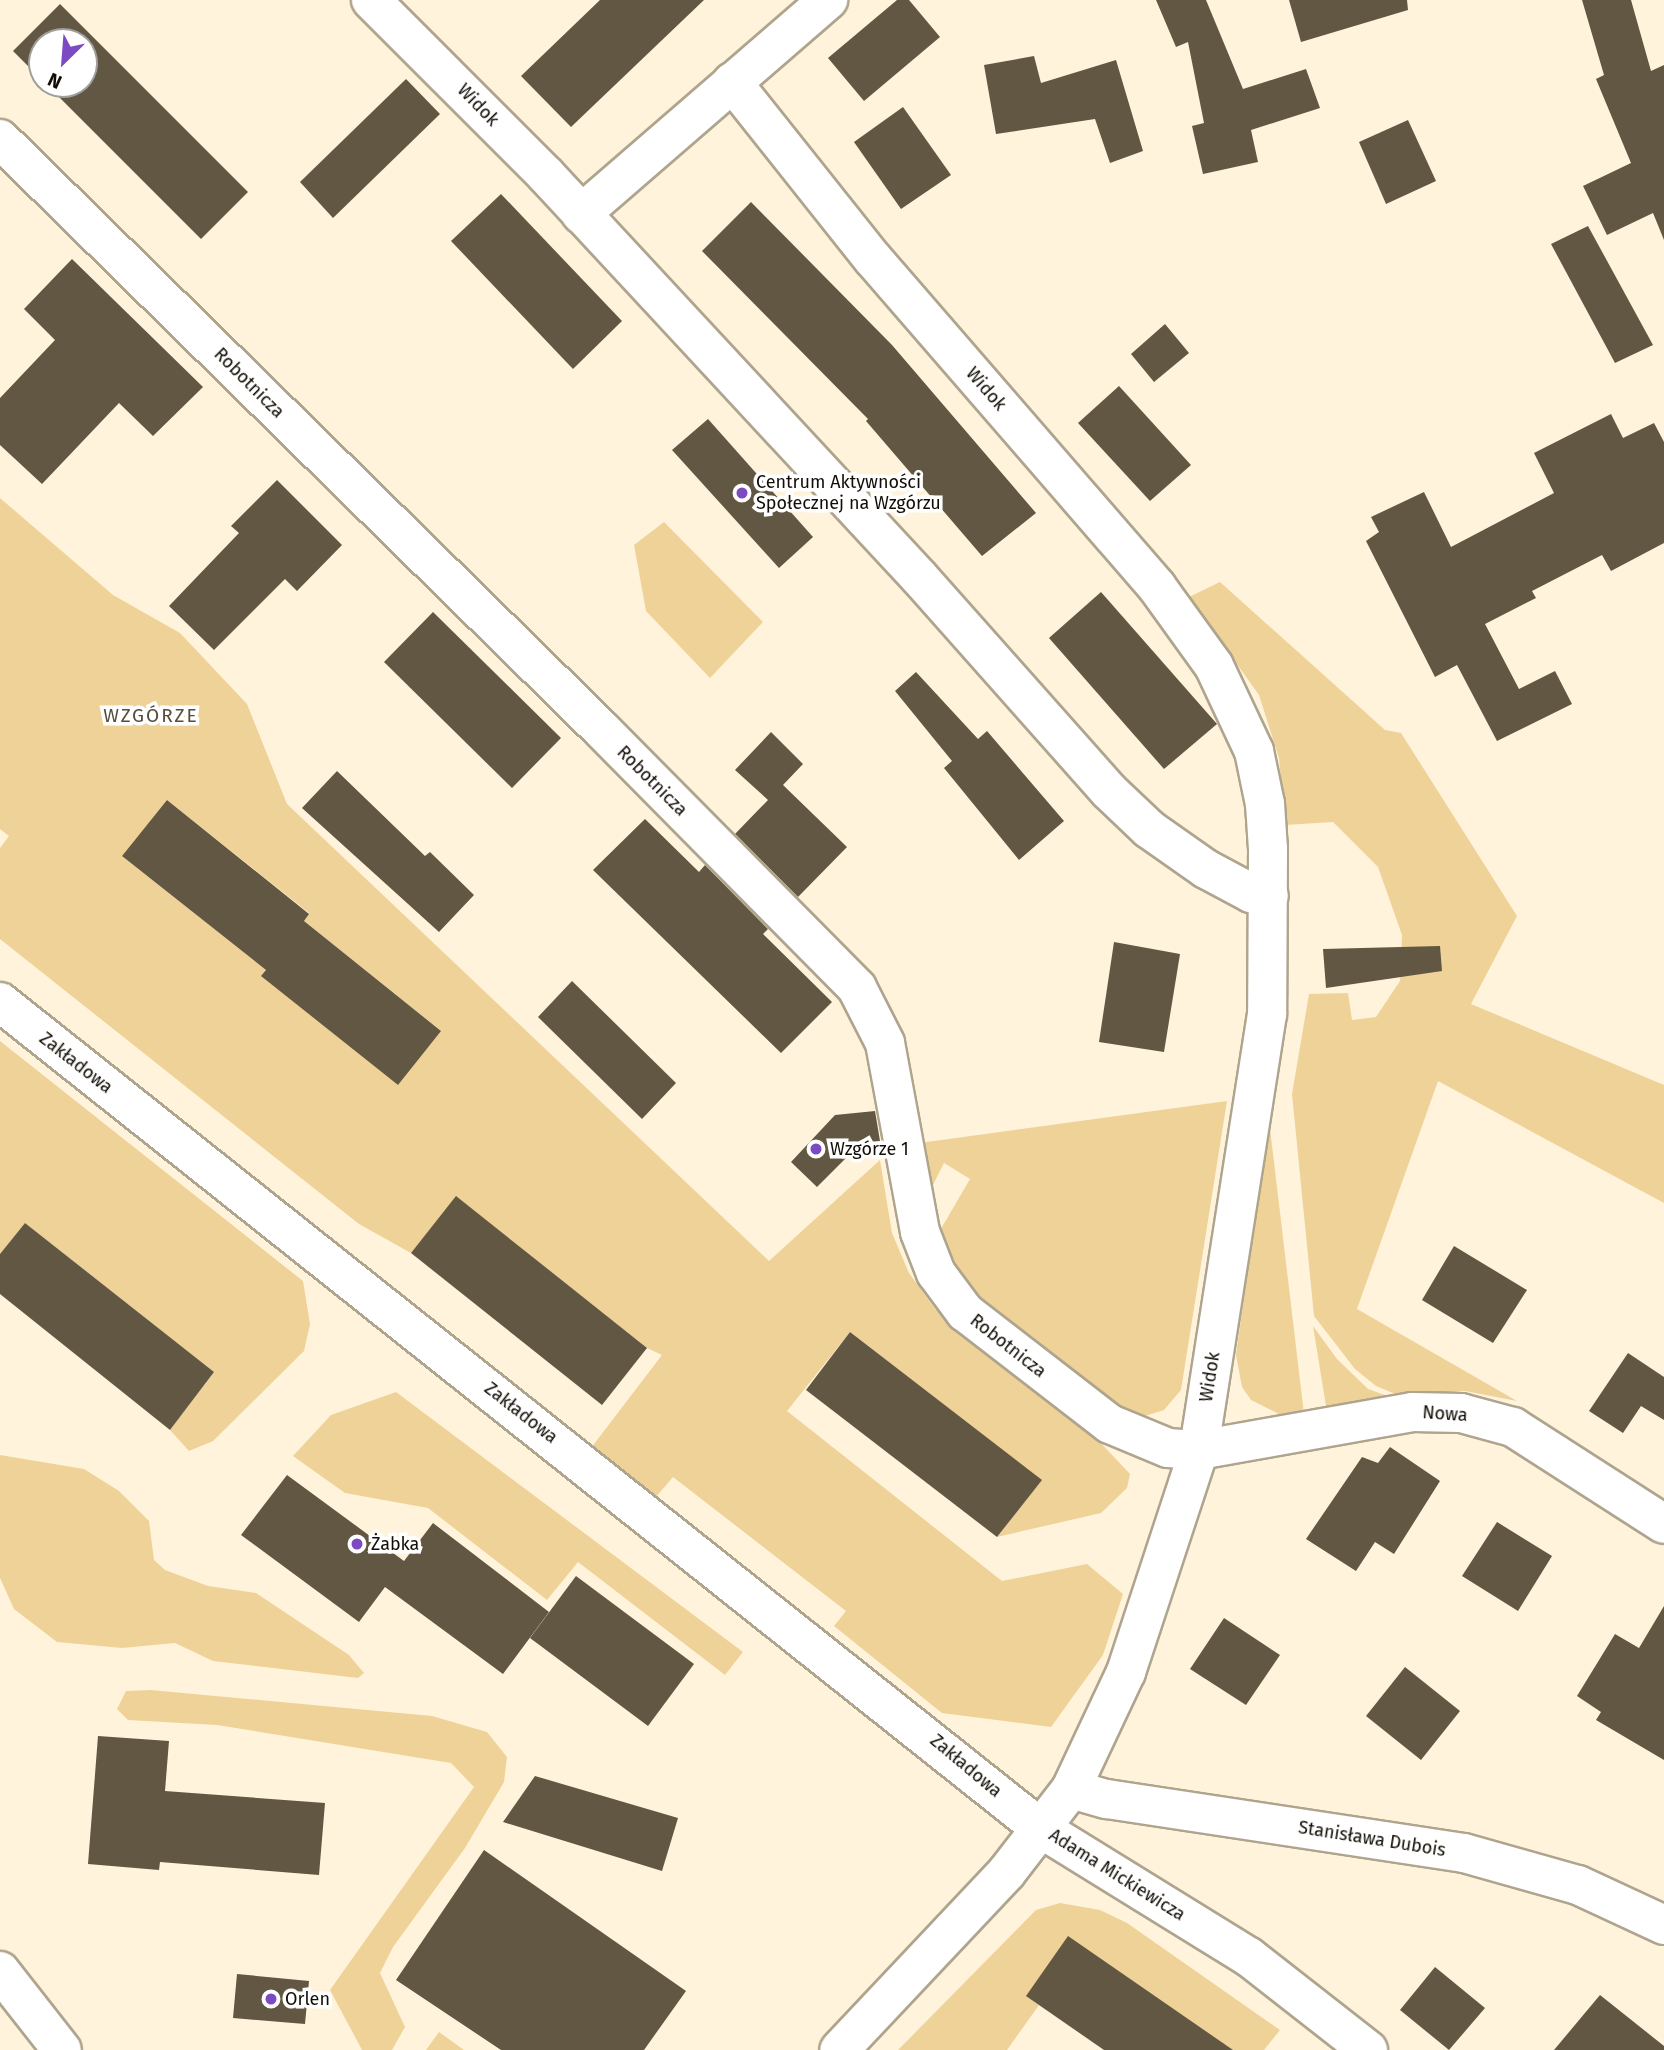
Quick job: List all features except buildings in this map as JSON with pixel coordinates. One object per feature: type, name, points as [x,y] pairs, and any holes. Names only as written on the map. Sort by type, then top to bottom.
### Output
[{"type":"street","name":"Widok","points":[[371,0],[448,74],[581,214],[919,577],[1109,791],[1149,829],[1206,869],[1251,893],[1269,896]]},
{"type":"street","points":[[581,214],[828,0]]},
{"type":"street","name":"Widok","points":[[732,82],[873,259],[1157,587],[1214,666],[1254,751],[1265,804],[1269,896],[1267,1014],[1199,1450],[1126,1672],[1071,1789],[1040,1828]]},
{"type":"street","name":"Robotnicza","points":[[0,139],[584,713],[857,988],[885,1043],[920,1232],[936,1273],[965,1312],[1110,1424],[1168,1448],[1199,1450]]},
{"type":"street","name":"Zakładowa","points":[[0,1002],[1040,1828]]},
{"type":"street","name":"Nowa","points":[[1199,1450],[1413,1412],[1461,1413],[1513,1427],[1664,1524]]},
{"type":"street","name":"Stanisława Dubois","points":[[1071,1789],[1107,1799],[1489,1859],[1578,1885],[1664,1925]]},
{"type":"street","name":"Adama Mickiewicza","points":[[839,2050],[1006,1873],[1040,1828],[1249,1957],[1368,2050]]},
{"type":"street","points":[[0,1971],[62,2050]]},
{"type":"shaded area","points":[[0,498],[113,595],[180,633],[247,704],[287,804],[769,1261],[880,1160],[892,1233],[909,1273],[935,1309],[1098,1440],[1130,1474],[1127,1488],[1101,1513],[997,1537],[1041,1480],[850,1332],[787,1411],[1002,1581],[1087,1564],[1123,1594],[1103,1655],[1051,1727],[942,1713],[834,1626],[846,1611],[673,1477],[656,1497],[591,1448],[662,1355],[647,1348],[456,1197],[411,1253],[359,1224],[0,939],[0,848],[9,836],[0,829]],"holes":[[[167,800],[309,913],[304,921],[440,1030],[398,1085],[262,976],[266,970],[122,856]]]},
{"type":"shaded area","points":[[664,522],[763,622],[710,678],[646,611],[634,545]]},
{"type":"shaded area","points":[[1220,582],[1385,730],[1401,733],[1517,916],[1471,1004],[1664,1085],[1664,1203],[1438,1081],[1357,1309],[1517,1401],[1465,1391],[1400,1396],[1376,1386],[1355,1369],[1314,1316],[1292,1094],[1309,994],[1348,993],[1352,1020],[1376,1017],[1400,981],[1402,935],[1378,867],[1333,822],[1285,825],[1279,758],[1259,695],[1189,597]]},
{"type":"shaded area","points":[[0,1041],[303,1281],[310,1324],[304,1351],[213,1441],[189,1451],[170,1430],[214,1372],[25,1223],[0,1254]]},
{"type":"shaded area","points":[[1227,1101],[1181,1390],[1164,1410],[1132,1420],[969,1295],[935,1239],[970,1179],[944,1163],[925,1201],[912,1144]]},
{"type":"shaded area","points":[[1269,1120],[1304,1414],[1283,1416],[1251,1400],[1242,1387],[1236,1355]]},
{"type":"shaded area","points":[[1313,1326],[1337,1359],[1368,1389],[1396,1399],[1327,1412]]},
{"type":"shaded area","points":[[396,1392],[743,1652],[725,1675],[578,1562],[547,1600],[428,1508],[345,1493],[293,1456],[331,1415]]},
{"type":"shaded area","points":[[0,1455],[84,1469],[119,1491],[149,1521],[154,1560],[165,1570],[208,1586],[256,1593],[349,1655],[364,1673],[358,1678],[213,1661],[175,1643],[122,1648],[57,1642],[14,1609],[0,1578]]},
{"type":"shaded area","points":[[151,1690],[432,1716],[487,1732],[507,1757],[504,1782],[465,1848],[393,1947],[380,1973],[405,2027],[392,2050],[362,2050],[330,1990],[474,1787],[451,1763],[217,1725],[128,1720],[117,1709],[126,1691]]},
{"type":"shaded area","points":[[1060,1903],[1100,1910],[1127,1923],[1280,2030],[1264,2050],[1210,2050],[1027,1996],[1039,2005],[1007,2050],[898,2050],[1036,1910]]},
{"type":"shaded area","points":[[439,2032],[464,2050],[426,2050]]},
{"type":"place","name":"Centrum Aktywności Społecznej na Wzgórzu","points":[[742,493]]},
{"type":"place","name":"Wzgórze 1","points":[[816,1149]]},
{"type":"place","name":"Żabka","points":[[357,1544]]},
{"type":"place","name":"Orlen","points":[[271,1999]]},
{"type":"district","name":"WZGÓRZE","points":[[151,716]]}]
